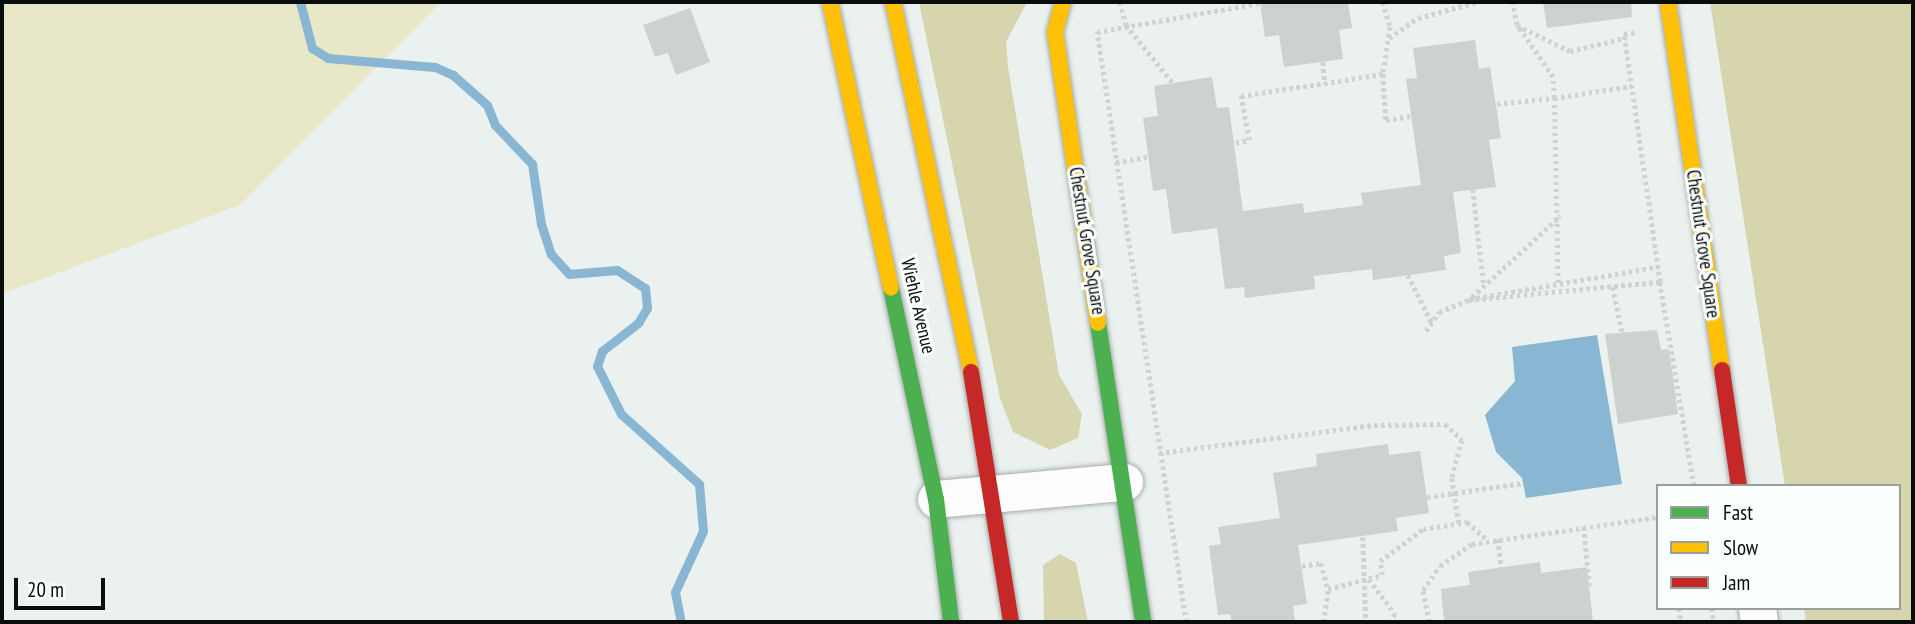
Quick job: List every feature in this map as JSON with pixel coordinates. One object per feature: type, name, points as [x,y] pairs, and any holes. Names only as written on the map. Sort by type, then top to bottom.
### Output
[{"type":"main road","name":"Wiehle Avenue","points":[[830,2],[936,499],[951,622]]},
{"type":"main road","name":"Wiehle Avenue","points":[[892,2],[994,494],[1011,622]]},
{"type":"main road","name":"Chestnut Grove Square","points":[[1063,2],[1056,44],[1143,622]]},
{"type":"main road","name":"Chestnut Grove Square","points":[[1668,2],[1739,484]]},
{"type":"street","points":[[936,499],[1124,482]]},
{"type":"path","points":[[1120,2],[1126,25],[1173,83]]},
{"type":"path","points":[[1213,2],[1214,9]]},
{"type":"path","points":[[1383,2],[1388,38],[1383,74],[1386,120],[1411,116]]},
{"type":"path","points":[[1388,38],[1418,18],[1477,2]]},
{"type":"path","points":[[1512,2],[1517,25],[1553,77],[1560,216],[1558,283]]},
{"type":"path","points":[[1186,622],[1097,32],[1214,9],[1260,3]]},
{"type":"path","points":[[1517,25],[1570,51],[1647,32]]},
{"type":"path","points":[[1625,38],[1660,282],[1694,484]]},
{"type":"path","points":[[1323,62],[1325,83]]},
{"type":"path","points":[[1222,145],[1249,140],[1241,96],[1383,74]]},
{"type":"path","points":[[1483,106],[1632,86]]},
{"type":"path","points":[[1116,162],[1149,157]]},
{"type":"path","points":[[1473,190],[1484,286]]},
{"type":"path","points":[[1468,300],[1560,216]]},
{"type":"path","points":[[1426,331],[1439,312],[1468,300],[1658,267]]},
{"type":"path","points":[[1408,275],[1432,323]]},
{"type":"path","points":[[1468,300],[1660,282]]},
{"type":"path","points":[[1613,287],[1622,332]]},
{"type":"path","points":[[1159,453],[1374,425],[1445,424],[1462,440],[1455,494],[1459,523]]},
{"type":"path","points":[[1427,497],[1523,483]]},
{"type":"path","points":[[1429,622],[1423,590],[1440,566],[1489,541],[1656,517]]},
{"type":"path","points":[[1328,589],[1382,575],[1380,561],[1423,529],[1467,522],[1489,541]]},
{"type":"path","points":[[1584,527],[1590,590]]},
{"type":"path","points":[[1363,537],[1369,578],[1366,622]]},
{"type":"path","points":[[1498,539],[1503,580]]},
{"type":"path","points":[[1301,566],[1321,563],[1328,589],[1322,622]]},
{"type":"path","points":[[1369,578],[1395,614],[1391,622]]},
{"type":"green space","points":[[2,2],[441,2],[240,205],[2,294]]},
{"type":"green space","points":[[919,2],[1027,2],[1006,42],[1008,67],[1059,375],[1082,414],[1078,438],[1050,450],[1013,432],[1000,398]]},
{"type":"green space","points":[[1710,2],[1913,2],[1913,622],[1806,622],[1804,610],[1901,610],[1901,484],[1785,484]]},
{"type":"green space","points":[[1060,554],[1076,563],[1088,622],[1044,622],[1043,565]]},
{"type":"water","points":[[1597,335],[1622,484],[1526,498],[1522,478],[1496,452],[1485,415],[1515,381],[1512,347]]},
{"type":"building","points":[[1260,2],[1348,2],[1352,28],[1339,30],[1343,59],[1284,67],[1279,35],[1265,37]]},
{"type":"building","points":[[1543,2],[1631,2],[1632,17],[1547,28]]},
{"type":"building","points":[[690,8],[710,62],[676,75],[668,53],[655,57],[643,25]]},
{"type":"building","points":[[1475,40],[1479,69],[1490,67],[1501,138],[1489,140],[1496,187],[1453,192],[1461,253],[1444,256],[1446,270],[1373,280],[1372,269],[1314,276],[1315,289],[1245,298],[1244,287],[1225,289],[1217,228],[1172,234],[1166,189],[1153,191],[1143,118],[1158,116],[1154,86],[1212,77],[1217,108],[1229,107],[1243,211],[1303,203],[1304,213],[1363,205],[1361,193],[1421,185],[1406,79],[1417,78],[1413,48]]},
{"type":"building","points":[[1657,330],[1661,350],[1669,349],[1678,414],[1618,424],[1605,334]]},
{"type":"building","points":[[1388,444],[1389,455],[1420,451],[1429,513],[1396,518],[1398,531],[1298,545],[1307,604],[1293,606],[1295,622],[1232,622],[1230,614],[1218,615],[1209,546],[1221,544],[1218,527],[1280,518],[1273,473],[1317,466],[1316,454]]},
{"type":"building","points":[[1540,562],[1541,573],[1587,567],[1593,622],[1444,622],[1441,589],[1470,585],[1468,572]]},
{"type":"waterway","points":[[300,2],[312,48],[328,58],[435,67],[453,75],[487,105],[495,125],[532,164],[541,224],[551,254],[569,274],[617,270],[645,288],[647,308],[638,323],[602,351],[597,366],[621,414],[699,484],[703,531],[675,592],[681,622]]},
{"type":"traffic: fast","points":[[891,288],[936,499],[951,622]]},
{"type":"traffic: fast","points":[[1098,323],[1143,622]]},
{"type":"traffic: slow","points":[[830,2],[891,288]]},
{"type":"traffic: slow","points":[[893,2],[971,372]]},
{"type":"traffic: slow","points":[[1063,2],[1055,32],[1098,323]]},
{"type":"traffic: slow","points":[[1668,2],[1722,370]]},
{"type":"traffic: jam","points":[[1722,370],[1739,484]]},
{"type":"traffic: jam","points":[[971,372],[1011,622]]}]
